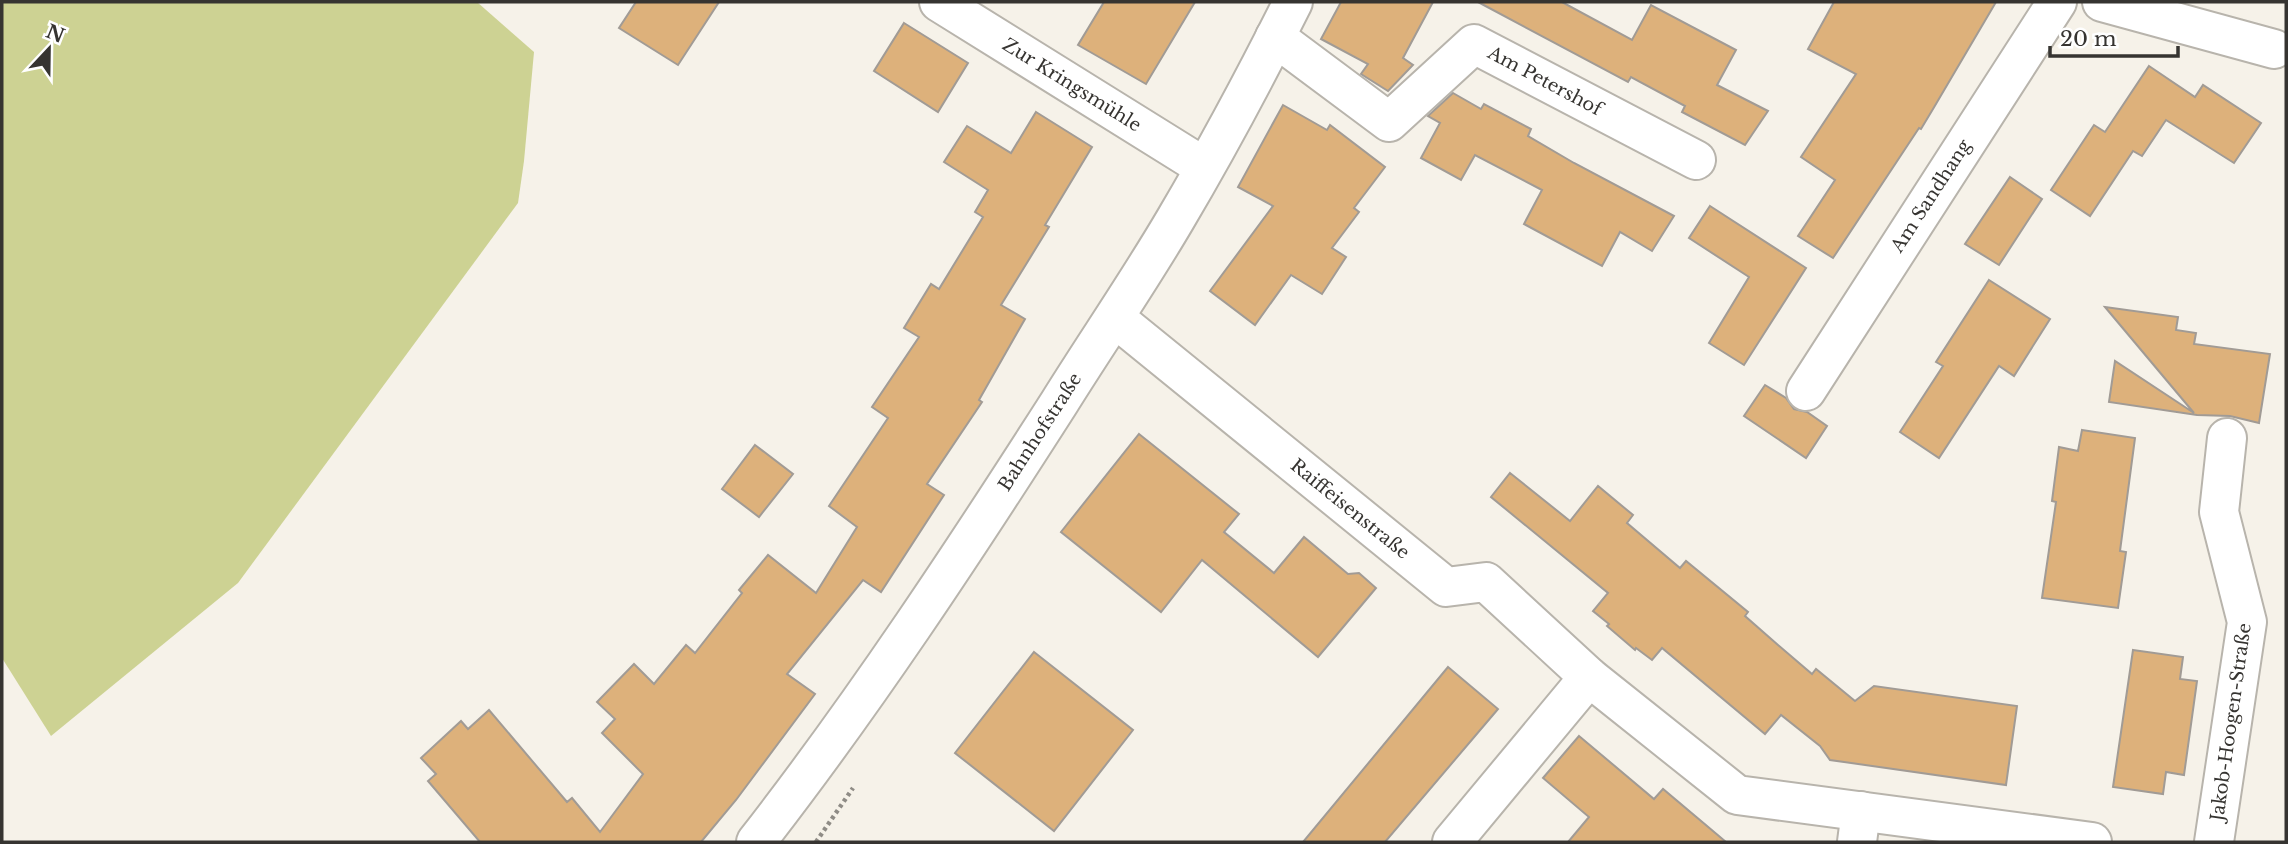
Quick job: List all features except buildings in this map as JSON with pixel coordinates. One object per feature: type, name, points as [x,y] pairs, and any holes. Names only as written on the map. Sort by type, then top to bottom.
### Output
[{"type":"street","name":"Zur Kringsmühle","points":[[939,2],[1204,167]]},
{"type":"street","name":"Bahnhofstraße","points":[[756,842],[797,789],[958,558],[1115,318],[1175,220],[1293,2]]},
{"type":"street","name":"Am Sandhang","points":[[1806,391],[2057,2]]},
{"type":"street","points":[[2102,2],[2274,49]]},
{"type":"street","name":"Am Petershof","points":[[1276,37],[1389,122],[1474,44],[1696,159]]},
{"type":"street","name":"Raiffeisenstraße","points":[[1115,318],[1446,587],[1486,582],[1589,677],[1737,796],[1859,827],[2092,842]]},
{"type":"street","name":"Jakob-Hoogen-Straße","points":[[2214,842],[2248,622],[2219,512],[2227,438]]},
{"type":"street","points":[[1452,842],[1589,677]]},
{"type":"green space","points":[[2,2],[477,2],[534,52],[518,203],[238,583],[51,736],[2,658]]}]
